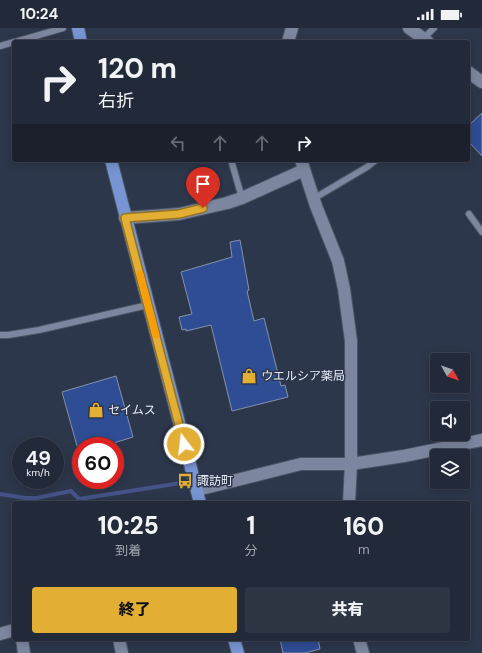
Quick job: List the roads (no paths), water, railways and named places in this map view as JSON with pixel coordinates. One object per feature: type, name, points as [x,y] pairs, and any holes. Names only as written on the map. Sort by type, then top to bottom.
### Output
[{"type":"main road","points":[[78,28],[81,40]]},
{"type":"main road","points":[[111,162],[200,501]]},
{"type":"main road","points":[[235,641],[238,653]]},
{"type":"street","points":[[289,40],[292,28]]},
{"type":"street","points":[[409,28],[426,40]]},
{"type":"street","points":[[470,73],[482,82]]},
{"type":"street","points":[[125,218],[179,214],[227,203],[242,198],[302,165],[313,198],[338,261],[344,289],[351,341],[351,464],[349,501]]},
{"type":"street","points":[[197,490],[301,464],[351,464],[404,456],[482,440]]},
{"type":"street","points":[[0,634],[12,631]]},
{"type":"street","points":[[22,641],[24,653]]},
{"type":"street","points":[[119,641],[122,653]]},
{"type":"street","points":[[359,641],[361,653]]},
{"type":"lane","points":[[21,40],[63,28]]},
{"type":"lane","points":[[426,40],[434,28]]},
{"type":"lane","points":[[0,46],[12,43]]},
{"type":"lane","points":[[232,162],[242,198]]},
{"type":"lane","points":[[313,198],[373,162]]},
{"type":"lane","points":[[469,214],[482,232]]},
{"type":"lane","points":[[0,335],[39,330],[148,305]]},
{"type":"waterway","points":[[0,494],[25,498],[37,498],[71,491],[79,499],[181,483]]},
{"type":"place","name":"ウエルシア薬局","points":[[249,376]]},
{"type":"place","name":"セイムス","points":[[96,410]]},
{"type":"place","name":"諏訪町","points":[[185,481]]}]
